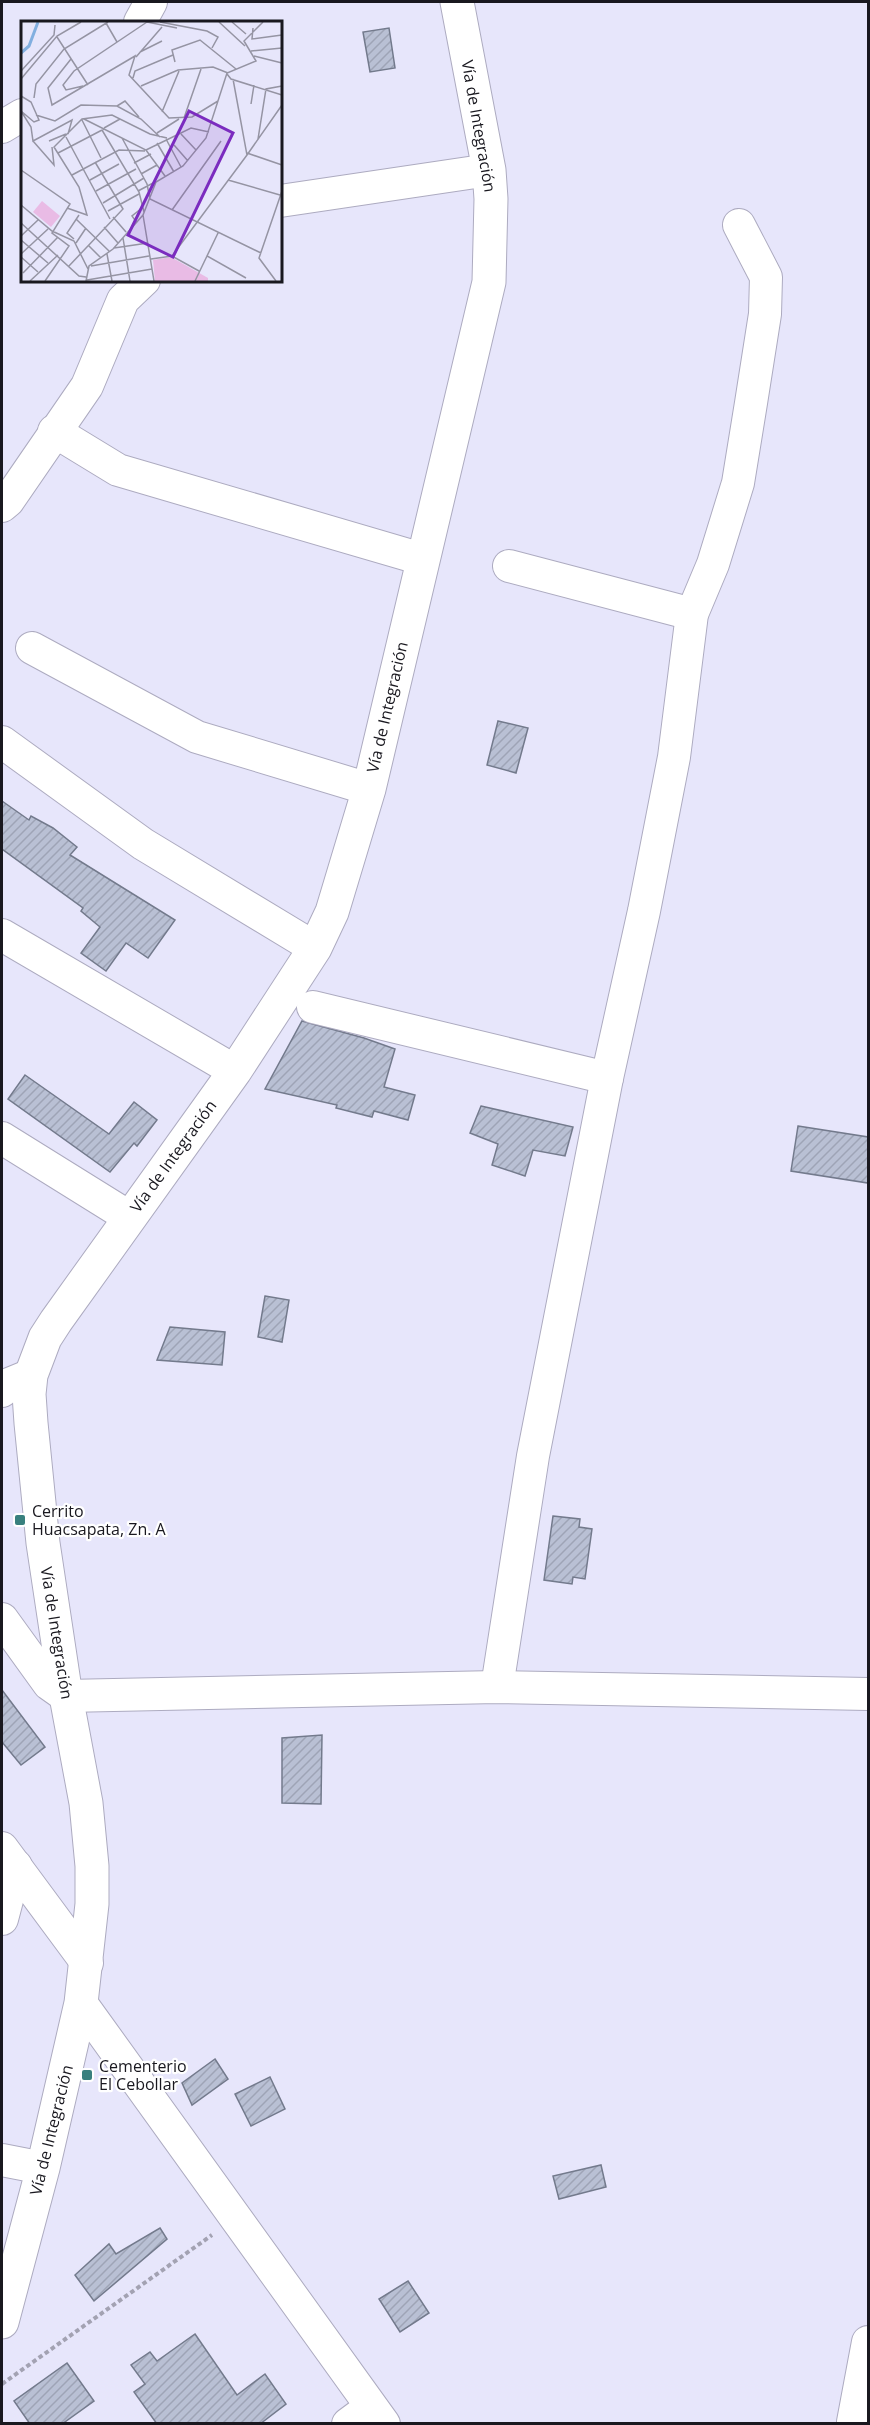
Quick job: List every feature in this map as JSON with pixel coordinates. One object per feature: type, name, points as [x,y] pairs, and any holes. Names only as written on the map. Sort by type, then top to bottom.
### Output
[{"type":"main road","name":"Vía de Integración","points":[[2,2322],[43,2168],[81,2003],[92,1905],[92,1866],[86,1803],[66,1696],[43,1536],[31,1423],[29,1394],[31,1375],[45,1338],[235,1071],[315,948],[332,912],[369,789],[489,282],[491,200],[489,170],[457,2]]},
{"type":"street","points":[[141,21],[151,2]]},
{"type":"street","points":[[2,127],[21,116]]},
{"type":"street","points":[[282,201],[489,170]]},
{"type":"street","points":[[497,1687],[533,1456],[607,1078],[644,911],[674,757],[692,614],[713,564],[738,483],[765,314],[766,277],[739,225]]},
{"type":"street","points":[[2,507],[87,386],[123,300],[142,282]]},
{"type":"street","points":[[54,430],[118,470],[422,559]]},
{"type":"street","points":[[509,566],[692,614]]},
{"type":"street","points":[[32,648],[197,737],[369,789]]},
{"type":"street","points":[[2,742],[142,844],[315,948]]},
{"type":"street","points":[[2,935],[235,1071]]},
{"type":"street","points":[[313,1007],[607,1078]]},
{"type":"street","points":[[2,1137],[129,1217]]},
{"type":"street","points":[[2,1390],[9,1384],[31,1375]]},
{"type":"street","points":[[2,1619],[49,1684],[66,1696],[497,1687],[868,1694]]},
{"type":"street","points":[[9,1857],[87,1963]]},
{"type":"street","points":[[2,1919],[9,1857]]},
{"type":"street","points":[[81,2003],[235,2219],[368,2418]]},
{"type":"street","points":[[2,2160],[43,2168]]},
{"type":"street","points":[[857,2423],[868,2342]]},
{"type":"path","points":[[2,2384],[235,2219]]},
{"type":"building","points":[[389,28],[395,68],[370,72],[363,32]]},
{"type":"building","points":[[498,721],[528,728],[516,773],[487,765]]},
{"type":"building","points":[[2,801],[29,820],[31,816],[53,828],[77,847],[70,855],[175,920],[148,958],[126,943],[106,971],[81,953],[100,927],[81,911],[83,908],[2,849]]},
{"type":"building","points":[[302,1021],[395,1049],[384,1087],[415,1095],[408,1120],[374,1111],[372,1117],[336,1108],[337,1105],[265,1089]]},
{"type":"building","points":[[25,1075],[109,1134],[134,1102],[157,1120],[137,1146],[134,1143],[110,1172],[8,1099]]},
{"type":"building","points":[[481,1106],[573,1127],[565,1156],[533,1150],[525,1176],[492,1165],[498,1144],[470,1133]]},
{"type":"building","points":[[798,1126],[868,1137],[868,1183],[791,1171]]},
{"type":"building","points":[[265,1296],[289,1300],[282,1342],[258,1337]]},
{"type":"building","points":[[170,1327],[225,1332],[222,1365],[157,1360]]},
{"type":"building","points":[[553,1516],[580,1519],[579,1527],[592,1529],[585,1579],[573,1577],[572,1584],[544,1580]]},
{"type":"building","points":[[2,1690],[45,1747],[21,1765],[2,1742]]},
{"type":"building","points":[[322,1735],[321,1804],[282,1803],[282,1738]]},
{"type":"building","points":[[215,2059],[228,2079],[192,2105],[182,2083]]},
{"type":"building","points":[[270,2077],[285,2109],[251,2126],[235,2094]]},
{"type":"building","points":[[601,2165],[606,2187],[559,2199],[553,2176]]},
{"type":"building","points":[[160,2228],[167,2239],[94,2301],[75,2275],[109,2244],[116,2254]]},
{"type":"building","points":[[408,2281],[429,2313],[400,2332],[379,2299]]},
{"type":"building","points":[[195,2334],[237,2395],[265,2374],[286,2404],[260,2424],[157,2424],[134,2392],[145,2384],[131,2365],[150,2352],[157,2361]]},
{"type":"building","points":[[67,2363],[94,2401],[62,2424],[30,2424],[14,2401]]},
{"type":"place","name":"Cerrito Huacsapata, Zn. A","points":[[20,1520]]},
{"type":"place","name":"Cementerio El Cebollar","points":[[87,2075]]}]
